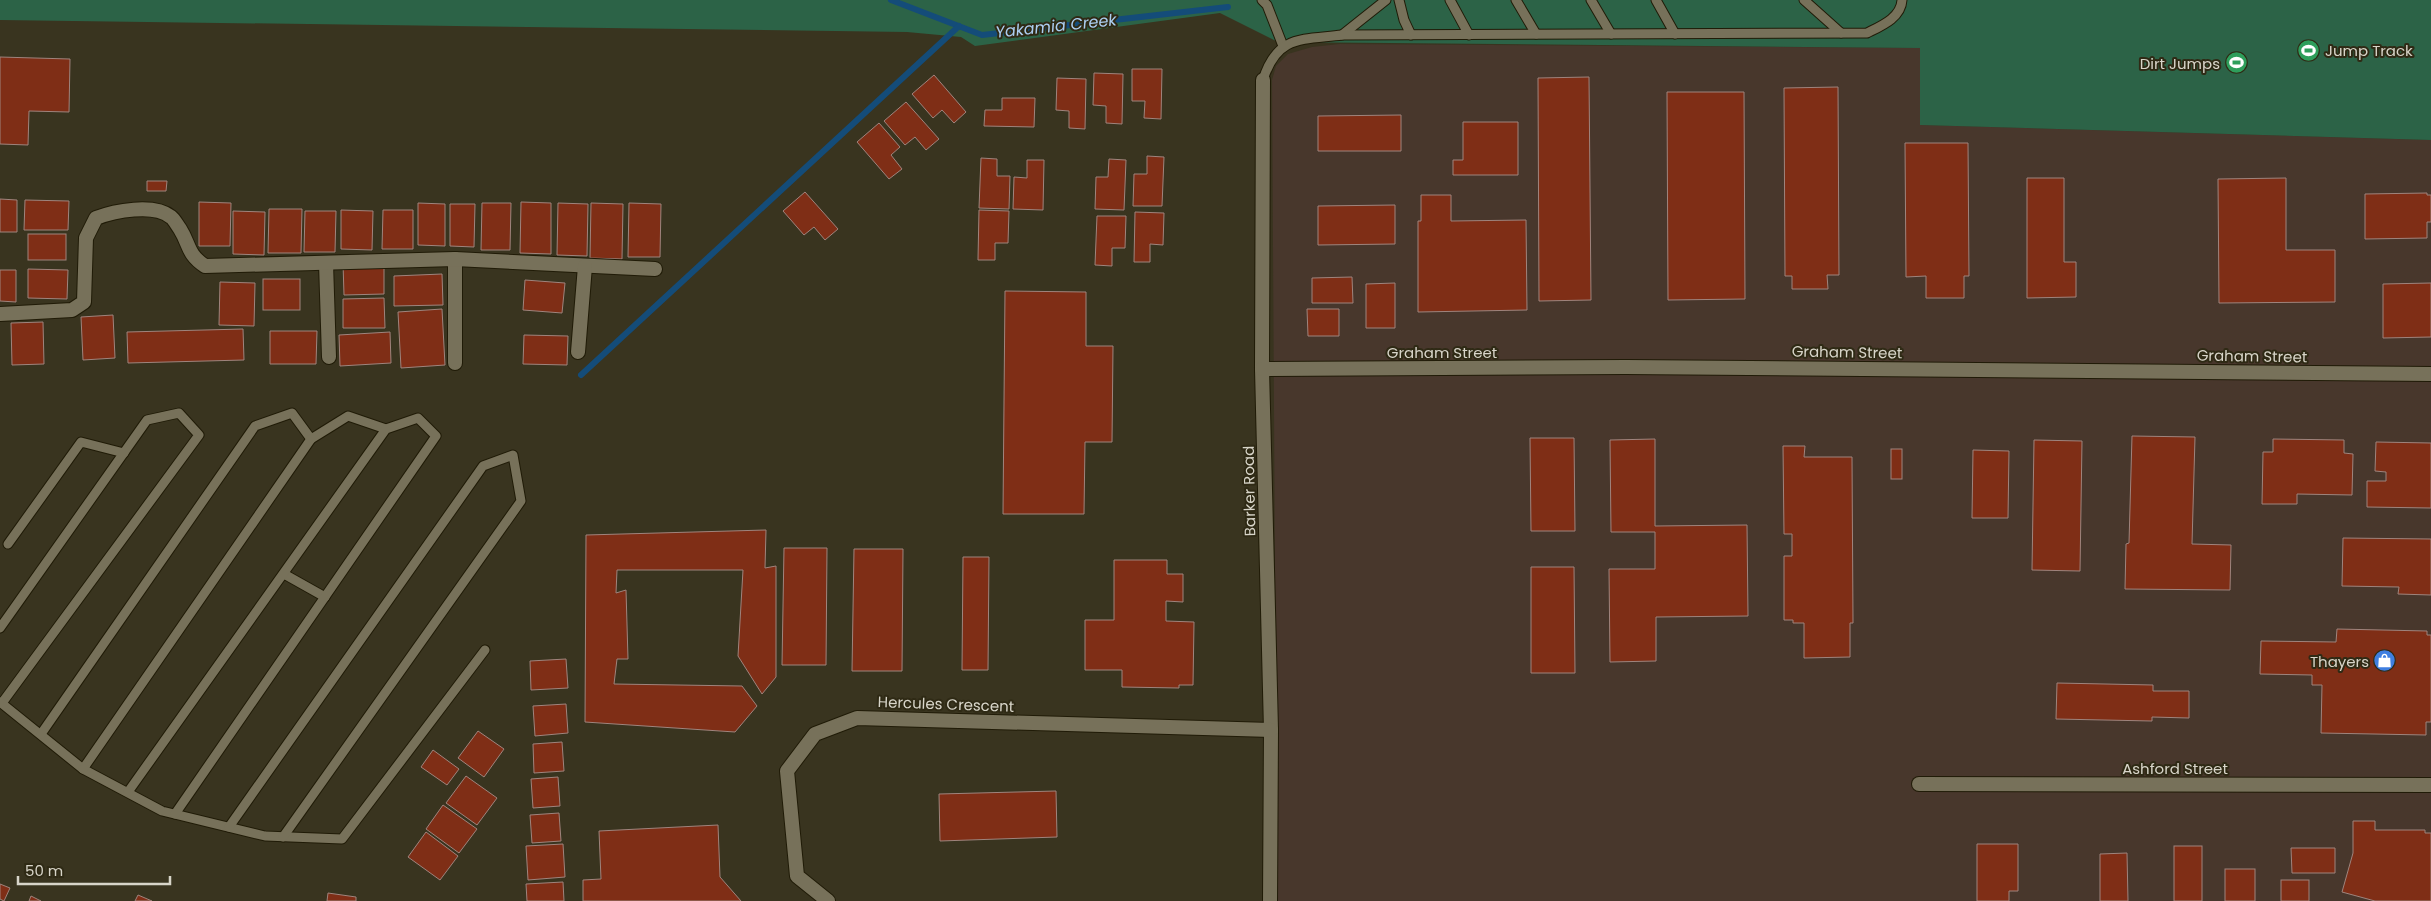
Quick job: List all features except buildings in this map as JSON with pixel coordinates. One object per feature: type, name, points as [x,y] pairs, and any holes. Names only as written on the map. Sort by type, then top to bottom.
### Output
[{"type":"street","name":"Barker Road","points":[[1263,80],[1262,369],[1271,730],[1270,901]]},
{"type":"street","points":[[0,314],[72,310],[84,302],[86,238],[96,218],[116,210],[150,210],[170,216],[180,230],[193,258],[205,266],[455,259],[655,270]]},
{"type":"street","points":[[455,259],[455,363]]},
{"type":"street","points":[[326,263],[330,357]]},
{"type":"street","points":[[578,352],[584,266]]},
{"type":"street","name":"Graham Street","points":[[1262,369],[1645,367],[2431,374]]},
{"type":"street","name":"Hercules Crescent","points":[[828,901],[797,876],[787,771],[815,734],[840,724],[857,718],[1271,730]]},
{"type":"street","name":"Ashford Street","points":[[1919,784],[2431,785]]},
{"type":"lane","points":[[1262,0],[1267,5],[1282,46]]},
{"type":"lane","points":[[1342,36],[1386,0]]},
{"type":"lane","points":[[1399,0],[1404,20],[1411,35]]},
{"type":"lane","points":[[1450,0],[1469,35]]},
{"type":"lane","points":[[1516,0],[1536,34]]},
{"type":"lane","points":[[1591,0],[1610,34]]},
{"type":"lane","points":[[1656,0],[1675,34]]},
{"type":"lane","points":[[1804,0],[1841,33]]},
{"type":"lane","points":[[1263,80],[1268,62],[1282,46],[1310,39],[1342,36],[1411,35],[1867,33],[1890,22],[1901,1]]},
{"type":"lane","points":[[0,628],[147,420],[179,413],[199,435],[1,703],[83,768],[162,811],[265,836],[342,839],[485,650]]},
{"type":"lane","points":[[40,734],[256,426],[292,413],[311,439]]},
{"type":"lane","points":[[83,768],[311,439],[348,416],[386,429]]},
{"type":"lane","points":[[128,792],[386,429],[418,418],[436,436],[175,814]]},
{"type":"lane","points":[[8,544],[81,442],[124,453]]},
{"type":"lane","points":[[229,827],[483,466],[512,455],[521,501],[283,837]]},
{"type":"lane","points":[[284,574],[325,597]]},
{"type":"shaded area","points":[[1340,44],[1921,48],[1921,125],[2431,140],[2431,901],[1277,901],[1272,80],[1276,66],[1288,54],[1312,47]]},
{"type":"green space","points":[[0,0],[2431,0],[2431,140],[1920,125],[1920,48],[1278,42],[1220,13],[975,46],[961,37],[907,32],[0,20]]},
{"type":"waterway","name":"Yakamia Creek","points":[[891,0],[982,35],[1228,7]]},
{"type":"waterway","points":[[581,375],[959,26]]},
{"type":"place","name":"Jump Track","points":[[2309,50]]},
{"type":"place","name":"Dirt Jumps","points":[[2236,63]]},
{"type":"place","name":"Thayers","points":[[2385,661]]}]
